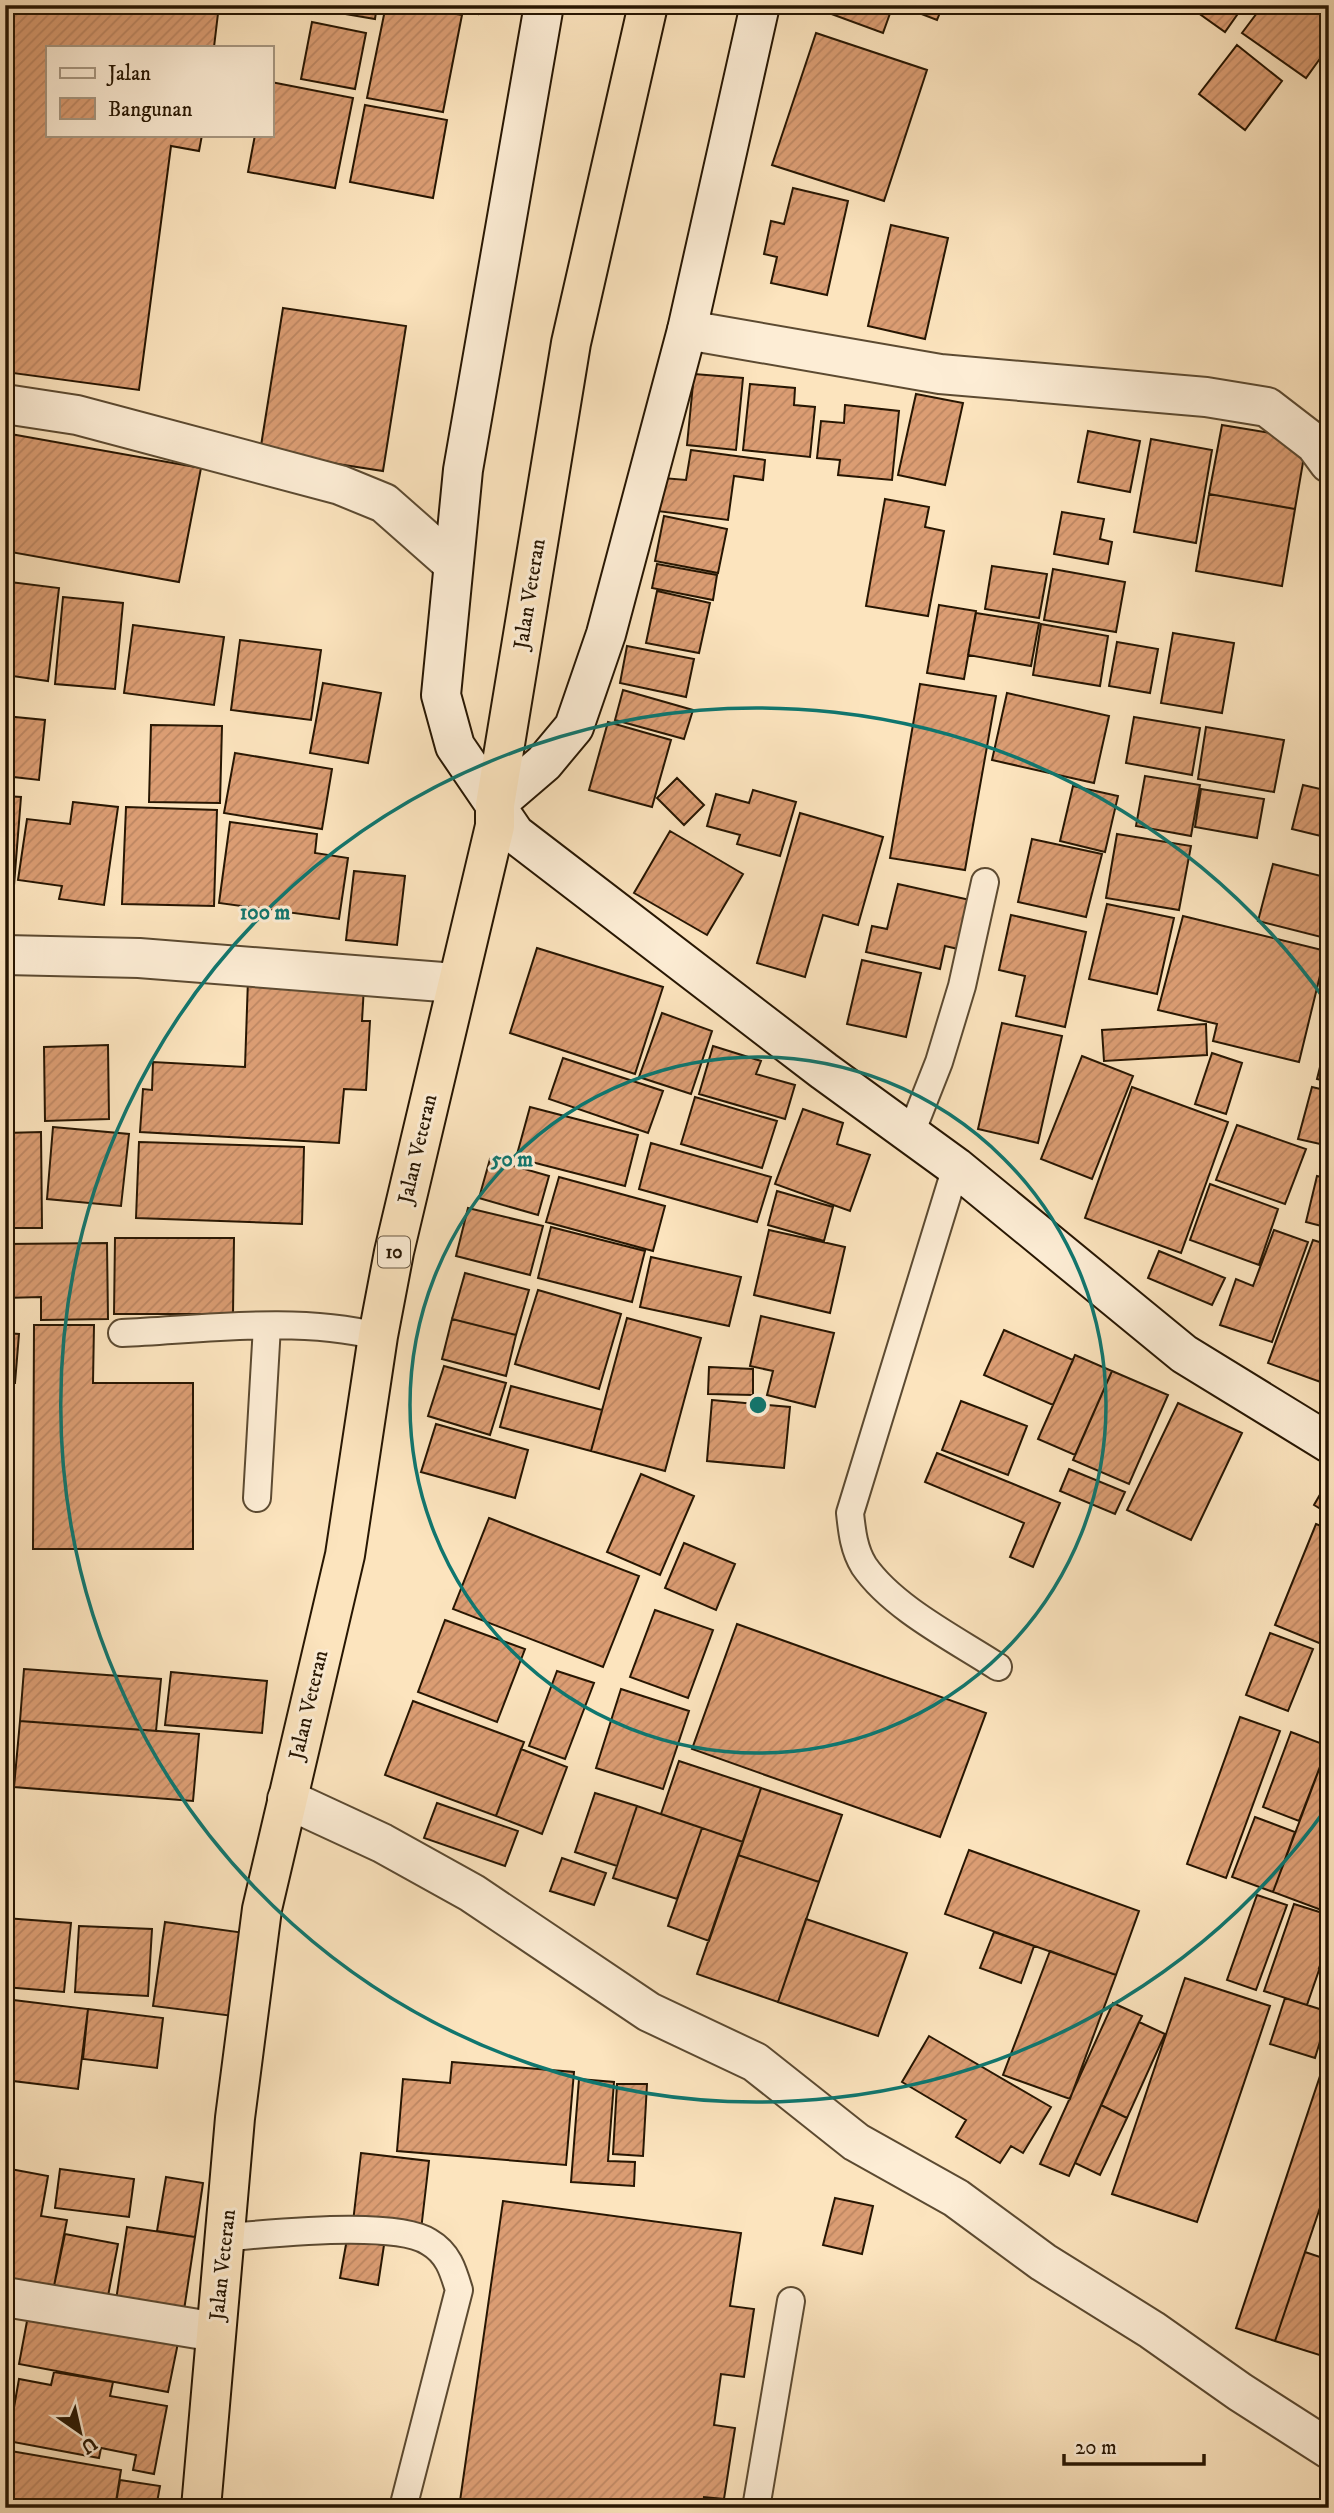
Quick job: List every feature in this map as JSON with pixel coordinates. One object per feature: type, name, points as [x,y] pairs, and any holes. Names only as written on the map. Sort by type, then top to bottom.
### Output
[{"type":"highway","name":"Jalan Veteran","points":[[201,2508],[248,2004],[262,1909],[345,1555],[378,1336],[455,984],[495,826],[495,805],[571,343],[648,5]]},
{"type":"street","points":[[544,5],[463,470],[441,695],[455,746],[515,834],[540,850],[593,896],[956,1167],[1184,1354],[1329,1443]]},
{"type":"street","points":[[495,805],[544,763],[573,727],[606,634],[687,330],[761,5]]},
{"type":"street","points":[[687,330],[940,374],[1206,397],[1267,407],[1315,444],[1329,463]]},
{"type":"street","points":[[5,404],[77,415],[340,485],[384,503],[452,563]]},
{"type":"street","points":[[5,955],[139,958],[455,984]]},
{"type":"street","points":[[287,1799],[382,1843],[472,1893],[649,2012],[755,2062],[856,2142],[956,2198],[1043,2262],[1152,2330],[1240,2392],[1329,2449]]},
{"type":"street","points":[[5,2297],[216,2332]]},
{"type":"lane","points":[[911,1133],[939,1062],[962,986],[985,882]]},
{"type":"lane","points":[[956,1167],[850,1514],[854,1544],[863,1564],[887,1593],[998,1667]]},
{"type":"lane","points":[[122,1333],[267,1326],[340,1327],[378,1336]]},
{"type":"lane","points":[[257,1497],[267,1326]]},
{"type":"lane","points":[[227,2236],[373,2231],[419,2236],[449,2259],[459,2290],[403,2508]]},
{"type":"lane","points":[[756,2508],[791,2301]]},
{"type":"building","points":[[5,5],[219,5],[214,46],[46,46],[46,136],[202,136],[199,151],[171,146],[139,390],[5,372]]},
{"type":"building","points":[[347,5],[377,5],[375,19],[345,14]]},
{"type":"building","points":[[386,5],[409,5],[462,15],[443,112],[367,98]]},
{"type":"building","points":[[432,5],[480,5],[478,14]]},
{"type":"building","points":[[807,5],[893,5],[883,33]]},
{"type":"building","points":[[898,5],[943,5],[937,20]]},
{"type":"building","points":[[1187,5],[1244,5],[1225,32]]},
{"type":"building","points":[[1263,5],[1329,5],[1329,46],[1306,78],[1242,33]]},
{"type":"building","points":[[312,22],[366,33],[355,89],[301,79]]},
{"type":"building","points":[[816,33],[927,70],[884,201],[772,165]]},
{"type":"building","points":[[1237,45],[1282,81],[1245,130],[1199,94]]},
{"type":"building","points":[[273,82],[353,98],[335,188],[248,172],[255,136],[273,136]]},
{"type":"building","points":[[365,105],[447,120],[433,198],[350,182]]},
{"type":"building","points":[[793,188],[848,201],[827,295],[771,283],[777,257],[764,254],[771,221],[784,224]]},
{"type":"building","points":[[891,225],[948,238],[925,339],[868,326]]},
{"type":"building","points":[[283,308],[406,326],[383,471],[260,452]]},
{"type":"building","points":[[694,374],[743,378],[736,450],[687,445]]},
{"type":"building","points":[[750,384],[795,388],[794,405],[815,407],[810,457],[743,450]]},
{"type":"building","points":[[916,394],[963,403],[945,485],[898,475]]},
{"type":"building","points":[[845,405],[899,411],[892,480],[838,475],[840,460],[817,458],[821,421],[844,423]]},
{"type":"building","points":[[1222,425],[1307,439],[1295,509],[1209,494]]},
{"type":"building","points":[[1088,431],[1140,441],[1130,492],[1078,482]]},
{"type":"building","points":[[5,433],[201,468],[179,582],[5,551]]},
{"type":"building","points":[[1151,439],[1212,450],[1196,543],[1134,532]]},
{"type":"building","points":[[691,450],[765,460],[763,480],[734,476],[728,520],[657,511],[663,478],[686,480]]},
{"type":"building","points":[[1209,494],[1295,509],[1282,586],[1196,571]]},
{"type":"building","points":[[885,499],[929,507],[925,527],[944,531],[928,616],[866,606]]},
{"type":"building","points":[[1062,512],[1104,519],[1100,539],[1112,542],[1108,564],[1054,554]]},
{"type":"building","points":[[664,516],[727,529],[718,573],[655,561]]},
{"type":"building","points":[[657,564],[717,575],[713,600],[652,588]]},
{"type":"building","points":[[992,566],[1047,574],[1039,618],[985,609]]},
{"type":"building","points":[[1053,569],[1125,582],[1116,632],[1044,620]]},
{"type":"building","points":[[10,582],[59,588],[48,681],[5,675],[5,618]]},
{"type":"building","points":[[657,591],[710,603],[699,653],[646,643]]},
{"type":"building","points":[[63,597],[123,603],[115,689],[55,684]]},
{"type":"building","points":[[939,605],[976,611],[964,679],[927,673]]},
{"type":"building","points":[[976,613],[1039,623],[1031,666],[968,655]]},
{"type":"building","points":[[1041,624],[1108,636],[1100,686],[1033,675]]},
{"type":"building","points":[[133,625],[224,637],[214,705],[124,693]]},
{"type":"building","points":[[1173,633],[1234,643],[1222,713],[1161,703]]},
{"type":"building","points":[[240,640],[321,650],[311,720],[231,710]]},
{"type":"building","points":[[1117,642],[1158,649],[1150,693],[1109,686]]},
{"type":"building","points":[[627,646],[694,659],[686,697],[620,683]]},
{"type":"building","points":[[323,683],[381,693],[368,763],[310,753]]},
{"type":"building","points":[[920,684],[996,696],[965,870],[890,858]]},
{"type":"building","points":[[623,690],[693,710],[684,739],[615,720]]},
{"type":"building","points":[[1007,693],[1109,716],[1094,783],[992,760]]},
{"type":"building","points":[[5,716],[45,720],[39,780],[5,776]]},
{"type":"building","points":[[1134,717],[1200,728],[1192,775],[1126,763]]},
{"type":"building","points":[[608,722],[671,740],[652,807],[589,790]]},
{"type":"building","points":[[151,725],[222,726],[220,803],[149,802]]},
{"type":"building","points":[[1206,727],[1284,740],[1274,792],[1198,779]]},
{"type":"building","points":[[235,753],[332,769],[322,829],[224,813]]},
{"type":"building","points":[[1145,776],[1200,785],[1191,836],[1136,826]]},
{"type":"building","points":[[677,778],[704,805],[684,825],[657,798]]},
{"type":"building","points":[[1303,785],[1329,791],[1329,838],[1292,829]]},
{"type":"building","points":[[1073,786],[1118,796],[1105,852],[1060,841]]},
{"type":"building","points":[[1201,789],[1264,799],[1257,838],[1195,827]]},
{"type":"building","points":[[753,790],[796,802],[780,856],[737,844],[740,835],[707,826],[716,794],[749,803]]},
{"type":"building","points":[[5,796],[21,797],[11,923],[5,922]]},
{"type":"building","points":[[73,802],[118,807],[104,905],[59,899],[62,886],[18,880],[27,819],[70,824]]},
{"type":"building","points":[[126,807],[217,810],[214,906],[122,904]]},
{"type":"building","points":[[800,813],[883,837],[858,925],[823,915],[805,977],[757,963]]},
{"type":"building","points":[[230,822],[317,834],[315,853],[348,858],[339,919],[219,903]]},
{"type":"building","points":[[670,831],[743,874],[707,935],[634,893]]},
{"type":"building","points":[[1117,834],[1191,846],[1179,910],[1106,898]]},
{"type":"building","points":[[1032,839],[1102,854],[1086,917],[1018,902]]},
{"type":"building","points":[[1273,864],[1329,878],[1329,939],[1258,921]]},
{"type":"building","points":[[354,871],[405,876],[397,945],[346,940]]},
{"type":"building","points":[[898,884],[970,900],[958,949],[945,946],[940,969],[866,952],[872,926],[887,929]]},
{"type":"building","points":[[1107,904],[1174,918],[1157,994],[1089,979]]},
{"type":"building","points":[[1011,915],[1086,932],[1065,1027],[1016,1016],[1025,976],[999,970]]},
{"type":"building","points":[[1183,916],[1326,951],[1299,1062],[1213,1041],[1217,1024],[1158,1010]]},
{"type":"building","points":[[537,948],[663,987],[635,1074],[510,1033]]},
{"type":"building","points":[[862,960],[921,973],[906,1037],[847,1024]]},
{"type":"building","points":[[248,979],[364,986],[362,1021],[370,1021],[366,1090],[344,1089],[339,1143],[140,1132],[143,1089],[152,1090],[153,1062],[245,1067]]},
{"type":"building","points":[[662,1013],[712,1031],[691,1094],[639,1077]]},
{"type":"building","points":[[1002,1023],[1062,1036],[1038,1143],[978,1129]]},
{"type":"building","points":[[1206,1024],[1207,1055],[1104,1061],[1102,1030]]},
{"type":"building","points":[[1329,1031],[1329,1082],[1317,1079]]},
{"type":"building","points":[[108,1045],[109,1119],[45,1121],[44,1047]]},
{"type":"building","points":[[713,1046],[761,1061],[756,1074],[795,1085],[785,1119],[699,1094]]},
{"type":"building","points":[[1212,1053],[1242,1063],[1226,1114],[1195,1104]]},
{"type":"building","points":[[1082,1056],[1133,1076],[1092,1179],[1041,1159]]},
{"type":"building","points":[[563,1058],[663,1091],[648,1133],[549,1099]]},
{"type":"building","points":[[1132,1087],[1228,1122],[1181,1253],[1085,1218]]},
{"type":"building","points":[[1312,1087],[1329,1091],[1329,1146],[1298,1139]]},
{"type":"building","points":[[695,1097],[777,1121],[762,1168],[681,1144]]},
{"type":"building","points":[[530,1107],[638,1135],[625,1186],[516,1158]]},
{"type":"building","points":[[803,1109],[843,1123],[837,1144],[870,1155],[850,1211],[775,1184]]},
{"type":"building","points":[[1237,1125],[1306,1149],[1285,1204],[1216,1180]]},
{"type":"building","points":[[53,1127],[129,1134],[121,1206],[47,1199]]},
{"type":"building","points":[[41,1132],[42,1228],[5,1228],[5,1133]]},
{"type":"building","points":[[139,1142],[304,1147],[302,1224],[136,1218]]},
{"type":"building","points":[[651,1143],[771,1177],[757,1222],[639,1189]]},
{"type":"building","points":[[490,1159],[549,1176],[538,1215],[479,1198]]},
{"type":"building","points":[[1317,1176],[1329,1179],[1329,1228],[1306,1222]]},
{"type":"building","points":[[559,1177],[665,1206],[653,1251],[546,1222]]},
{"type":"building","points":[[1210,1184],[1278,1209],[1259,1265],[1190,1240]]},
{"type":"building","points":[[777,1191],[833,1207],[824,1241],[768,1225]]},
{"type":"building","points":[[468,1208],[543,1226],[530,1275],[456,1256]]},
{"type":"building","points":[[551,1227],[645,1251],[632,1302],[538,1278]]},
{"type":"building","points":[[769,1230],[845,1247],[830,1313],[754,1295]]},
{"type":"building","points":[[1274,1230],[1308,1242],[1272,1342],[1220,1325],[1236,1279],[1253,1286]]},
{"type":"building","points":[[115,1238],[234,1238],[233,1314],[114,1314]]},
{"type":"building","points":[[1313,1240],[1329,1245],[1329,1385],[1268,1363]]},
{"type":"building","points":[[107,1243],[108,1319],[41,1320],[41,1297],[5,1298],[5,1244]]},
{"type":"building","points":[[1159,1251],[1225,1278],[1212,1305],[1148,1278]]},
{"type":"building","points":[[651,1257],[741,1277],[729,1326],[640,1307]]},
{"type":"building","points":[[465,1273],[529,1290],[516,1335],[452,1319]]},
{"type":"building","points":[[538,1290],[621,1314],[599,1389],[515,1364]]},
{"type":"building","points":[[761,1316],[834,1333],[815,1407],[767,1395],[773,1371],[750,1366]]},
{"type":"building","points":[[627,1318],[701,1338],[665,1471],[591,1451]]},
{"type":"building","points":[[452,1319],[516,1335],[506,1376],[442,1359]]},
{"type":"building","points":[[34,1325],[94,1325],[93,1383],[193,1383],[193,1549],[33,1549]]},
{"type":"building","points":[[1004,1330],[1073,1360],[1053,1405],[984,1375]]},
{"type":"building","points":[[5,1333],[19,1334],[15,1383],[5,1383]]},
{"type":"building","points":[[1075,1355],[1112,1371],[1075,1455],[1038,1439]]},
{"type":"building","points":[[444,1366],[506,1383],[490,1435],[428,1416]]},
{"type":"building","points":[[709,1367],[753,1369],[753,1395],[708,1394]]},
{"type":"building","points":[[1112,1371],[1168,1395],[1129,1484],[1073,1460]]},
{"type":"building","points":[[511,1386],[602,1410],[591,1451],[500,1427]]},
{"type":"building","points":[[712,1400],[790,1407],[784,1468],[707,1461]]},
{"type":"building","points":[[961,1401],[1027,1426],[1008,1475],[942,1450]]},
{"type":"building","points":[[1178,1403],[1242,1433],[1191,1540],[1127,1510]]},
{"type":"building","points":[[436,1424],[528,1450],[515,1498],[421,1472]]},
{"type":"building","points":[[937,1453],[1060,1503],[1033,1567],[1010,1557],[1024,1523],[925,1482]]},
{"type":"building","points":[[1069,1469],[1125,1492],[1115,1514],[1060,1491]]},
{"type":"building","points":[[641,1474],[694,1496],[660,1575],[607,1552]]},
{"type":"building","points":[[1329,1479],[1329,1514],[1314,1505]]},
{"type":"building","points":[[489,1518],[639,1576],[603,1667],[453,1609]]},
{"type":"building","points":[[1316,1524],[1329,1529],[1329,1647],[1275,1625]]},
{"type":"building","points":[[684,1543],[735,1564],[716,1610],[665,1588]]},
{"type":"building","points":[[5,1556],[12,1556],[6,1654],[5,1654]]},
{"type":"building","points":[[655,1610],[713,1630],[688,1698],[630,1677]]},
{"type":"building","points":[[445,1620],[525,1649],[497,1722],[418,1692]]},
{"type":"building","points":[[737,1624],[986,1713],[940,1837],[692,1749]]},
{"type":"building","points":[[1270,1633],[1313,1649],[1288,1711],[1246,1695]]},
{"type":"building","points":[[5,1662],[10,1662],[6,1704],[5,1704]]},
{"type":"building","points":[[24,1669],[161,1679],[156,1731],[20,1721]]},
{"type":"building","points":[[557,1671],[594,1683],[565,1759],[529,1746]]},
{"type":"building","points":[[171,1672],[267,1681],[262,1733],[165,1725]]},
{"type":"building","points":[[621,1689],[689,1711],[663,1789],[596,1768]]},
{"type":"building","points":[[413,1701],[524,1742],[496,1816],[385,1775]]},
{"type":"building","points":[[1240,1717],[1280,1731],[1226,1878],[1187,1864]]},
{"type":"building","points":[[20,1721],[199,1734],[193,1801],[14,1787]]},
{"type":"building","points":[[1291,1732],[1328,1746],[1299,1821],[1263,1807]]},
{"type":"building","points":[[1329,1743],[1329,1900],[1324,1911],[1273,1892]]},
{"type":"building","points":[[521,1749],[567,1767],[542,1834],[496,1816]]},
{"type":"building","points":[[679,1761],[761,1788],[743,1842],[661,1814]]},
{"type":"building","points":[[761,1788],[842,1815],[819,1882],[738,1855]]},
{"type":"building","points":[[595,1793],[637,1806],[617,1866],[575,1852]]},
{"type":"building","points":[[437,1803],[518,1831],[505,1866],[424,1838]]},
{"type":"building","points":[[637,1806],[702,1828],[677,1899],[613,1878]]},
{"type":"building","points":[[1255,1817],[1295,1832],[1273,1892],[1232,1877]]},
{"type":"building","points":[[702,1828],[743,1842],[709,1941],[668,1926]]},
{"type":"building","points":[[969,1850],[1139,1911],[1116,1975],[945,1914]]},
{"type":"building","points":[[738,1855],[819,1882],[778,2002],[697,1974]]},
{"type":"building","points":[[562,1858],[606,1873],[594,1905],[550,1891]]},
{"type":"building","points":[[1257,1895],[1287,1905],[1256,1990],[1227,1980]]},
{"type":"building","points":[[1294,1904],[1329,1915],[1329,1941],[1307,2005],[1264,1991]]},
{"type":"building","points":[[5,1918],[71,1923],[64,1992],[5,1987]]},
{"type":"building","points":[[806,1919],[907,1953],[878,2036],[778,2002]]},
{"type":"building","points":[[165,1922],[245,1933],[233,2016],[153,2006]]},
{"type":"building","points":[[79,1926],[152,1929],[148,1996],[75,1992]]},
{"type":"building","points":[[994,1932],[1034,1946],[1021,1983],[980,1968]]},
{"type":"building","points":[[1329,1941],[1329,1971],[1319,1968]]},
{"type":"building","points":[[1050,1951],[1116,1975],[1070,2099],[1003,2075]]},
{"type":"building","points":[[1185,1978],[1270,2006],[1197,2222],[1112,2194]]},
{"type":"building","points":[[1285,1998],[1329,2012],[1315,2058],[1270,2044]]},
{"type":"building","points":[[5,1999],[88,2009],[78,2089],[5,2080]]},
{"type":"building","points":[[1113,2003],[1142,2016],[1069,2176],[1040,2164]]},
{"type":"building","points":[[88,2009],[163,2018],[157,2068],[83,2059]]},
{"type":"building","points":[[1139,2022],[1165,2034],[1127,2118],[1101,2105]]},
{"type":"building","points":[[929,2036],[1051,2107],[1023,2153],[1011,2146],[1000,2163],[956,2137],[966,2120],[902,2082]]},
{"type":"building","points":[[1329,2049],[1329,2181],[1275,2341],[1236,2328]]},
{"type":"building","points":[[452,2062],[574,2072],[566,2165],[397,2151],[403,2079],[450,2083]]},
{"type":"building","points":[[579,2079],[614,2082],[608,2161],[635,2162],[634,2186],[571,2182]]},
{"type":"building","points":[[617,2084],[647,2084],[643,2156],[613,2154]]},
{"type":"building","points":[[1101,2105],[1127,2118],[1100,2175],[1075,2163]]},
{"type":"building","points":[[361,2153],[429,2161],[421,2230],[353,2222]]},
{"type":"building","points":[[5,2168],[48,2176],[41,2216],[67,2220],[54,2286],[5,2278]]},
{"type":"building","points":[[60,2169],[134,2179],[129,2217],[55,2208]]},
{"type":"building","points":[[166,2177],[203,2183],[195,2237],[157,2231]]},
{"type":"building","points":[[835,2198],[873,2206],[862,2254],[823,2245]]},
{"type":"building","points":[[503,2201],[741,2233],[730,2306],[754,2309],[744,2377],[721,2374],[714,2425],[735,2428],[724,2499],[704,2497],[702,2508],[459,2508]]},
{"type":"building","points":[[127,2227],[195,2237],[183,2317],[115,2307]]},
{"type":"building","points":[[65,2234],[118,2244],[108,2296],[54,2286]]},
{"type":"building","points":[[347,2239],[384,2245],[378,2285],[340,2278]]},
{"type":"building","points":[[1305,2252],[1329,2260],[1329,2358],[1275,2341]]},
{"type":"building","points":[[30,2305],[180,2333],[168,2392],[19,2364]]},
{"type":"building","points":[[54,2372],[113,2382],[110,2396],[167,2406],[154,2474],[133,2470],[136,2455],[101,2448],[99,2458],[8,2441],[19,2379],[51,2385]]},
{"type":"building","points":[[5,2450],[121,2470],[115,2508],[5,2508]]},
{"type":"building","points":[[120,2480],[160,2486],[156,2508],[115,2508]]}]
